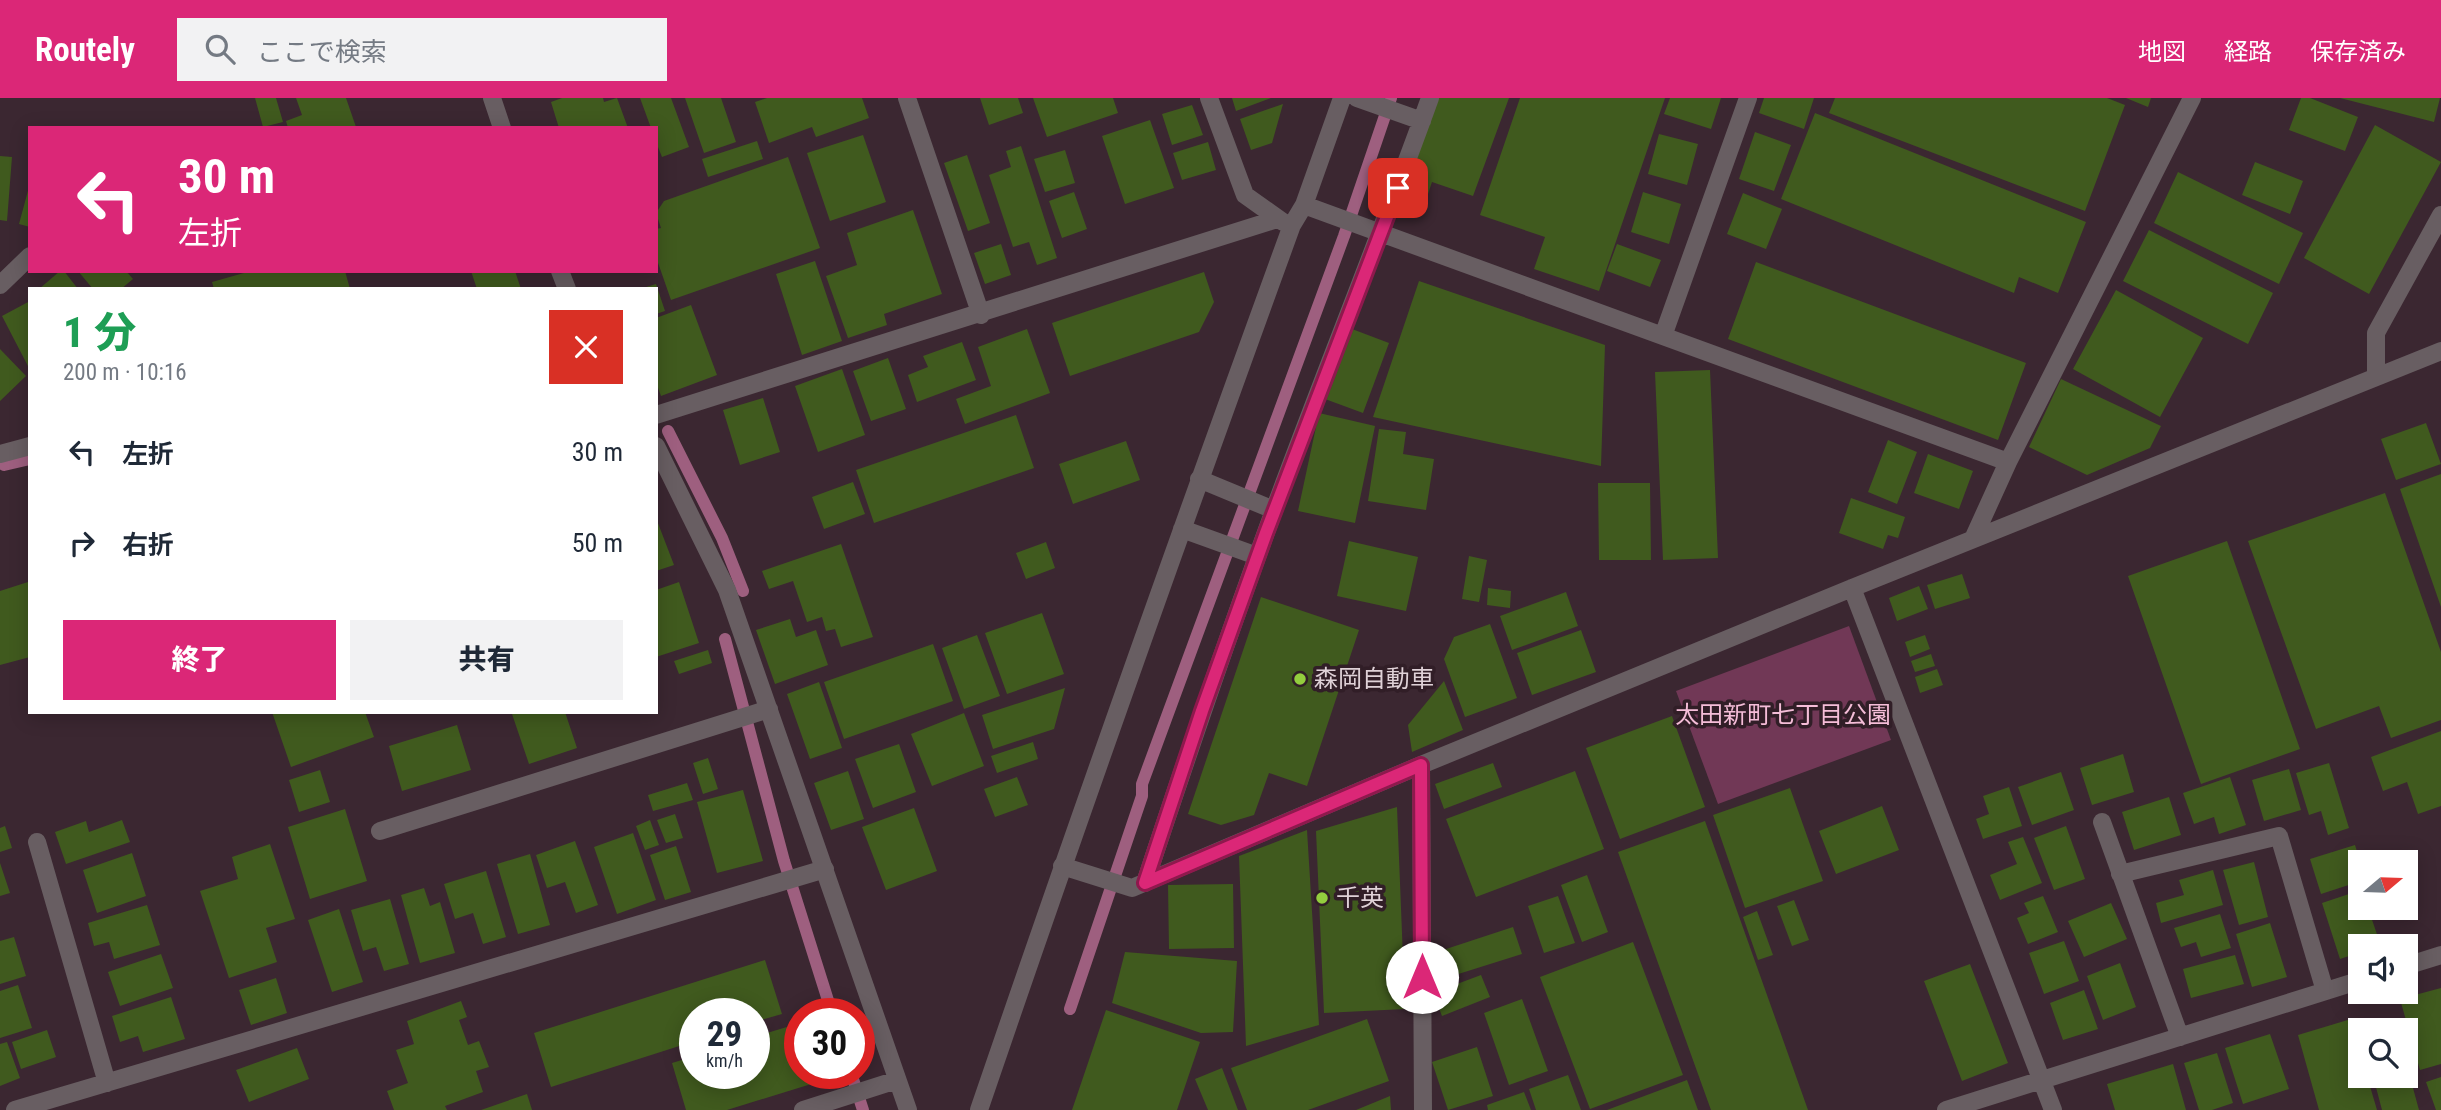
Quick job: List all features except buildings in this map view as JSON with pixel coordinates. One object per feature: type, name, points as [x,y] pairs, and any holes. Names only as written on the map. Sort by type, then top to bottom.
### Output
[{"type":"street","points":[[492,98],[501,126]]},
{"type":"street","points":[[907,98],[981,315]]},
{"type":"street","points":[[1209,98],[1245,195],[1284,222]]},
{"type":"street","points":[[658,414],[1284,222],[1304,205],[1342,98]]},
{"type":"street","points":[[1138,885],[1274,510],[1382,232],[1430,98]]},
{"type":"street","points":[[1663,335],[1748,98]]},
{"type":"street","points":[[1973,539],[2008,462],[2192,98]]},
{"type":"street","points":[[1365,101],[1422,121]]},
{"type":"street","points":[[1304,205],[2008,462]]},
{"type":"street","points":[[2376,377],[2376,333],[2441,215]]},
{"type":"street","points":[[979,1110],[1199,479],[1284,222]]},
{"type":"street","points":[[0,285],[28,258]]},
{"type":"street","points":[[1062,866],[1093,876],[1138,885],[1421,765],[1852,588],[2441,351]]},
{"type":"street","points":[[0,454],[28,447]]},
{"type":"street","points":[[658,450],[727,590],[753,715],[825,869],[908,1110]]},
{"type":"street","points":[[1199,479],[1274,510]]},
{"type":"street","points":[[1181,529],[1257,556]]},
{"type":"street","points":[[1852,588],[2053,1110]]},
{"type":"street","points":[[380,831],[753,715]]},
{"type":"street","points":[[1421,765],[1423,1110]]},
{"type":"street","points":[[2102,822],[2180,1037]]},
{"type":"street","points":[[2120,874],[2279,835],[2325,992]]},
{"type":"street","points":[[37,842],[107,1083]]},
{"type":"street","points":[[15,1110],[825,869]]},
{"type":"street","points":[[2418,962],[2441,955]]},
{"type":"street","points":[[1946,1110],[2348,984]]},
{"type":"street","points":[[803,1110],[897,1080]]},
{"type":"green space","name":"太田新町七丁目公園","points":[[1849,626],[1891,740],[1718,804],[1676,691]]},
{"type":"waterway","points":[[1070,1009],[1142,796],[1142,784],[1344,236],[1391,98]]},
{"type":"waterway","points":[[668,431],[722,538],[743,591]]},
{"type":"waterway","points":[[4,465],[28,459]]},
{"type":"waterway","points":[[725,639],[784,861],[827,998]]},
{"type":"waterway","points":[[856,1089],[863,1110]]},
{"type":"place","name":"森岡自動車","points":[[1300,679]]},
{"type":"place","name":"千英","points":[[1322,898]]},
{"type":"route","points":[[1398,188],[1266,533],[1202,711],[1145,883],[1421,765],[1422,977]]}]
